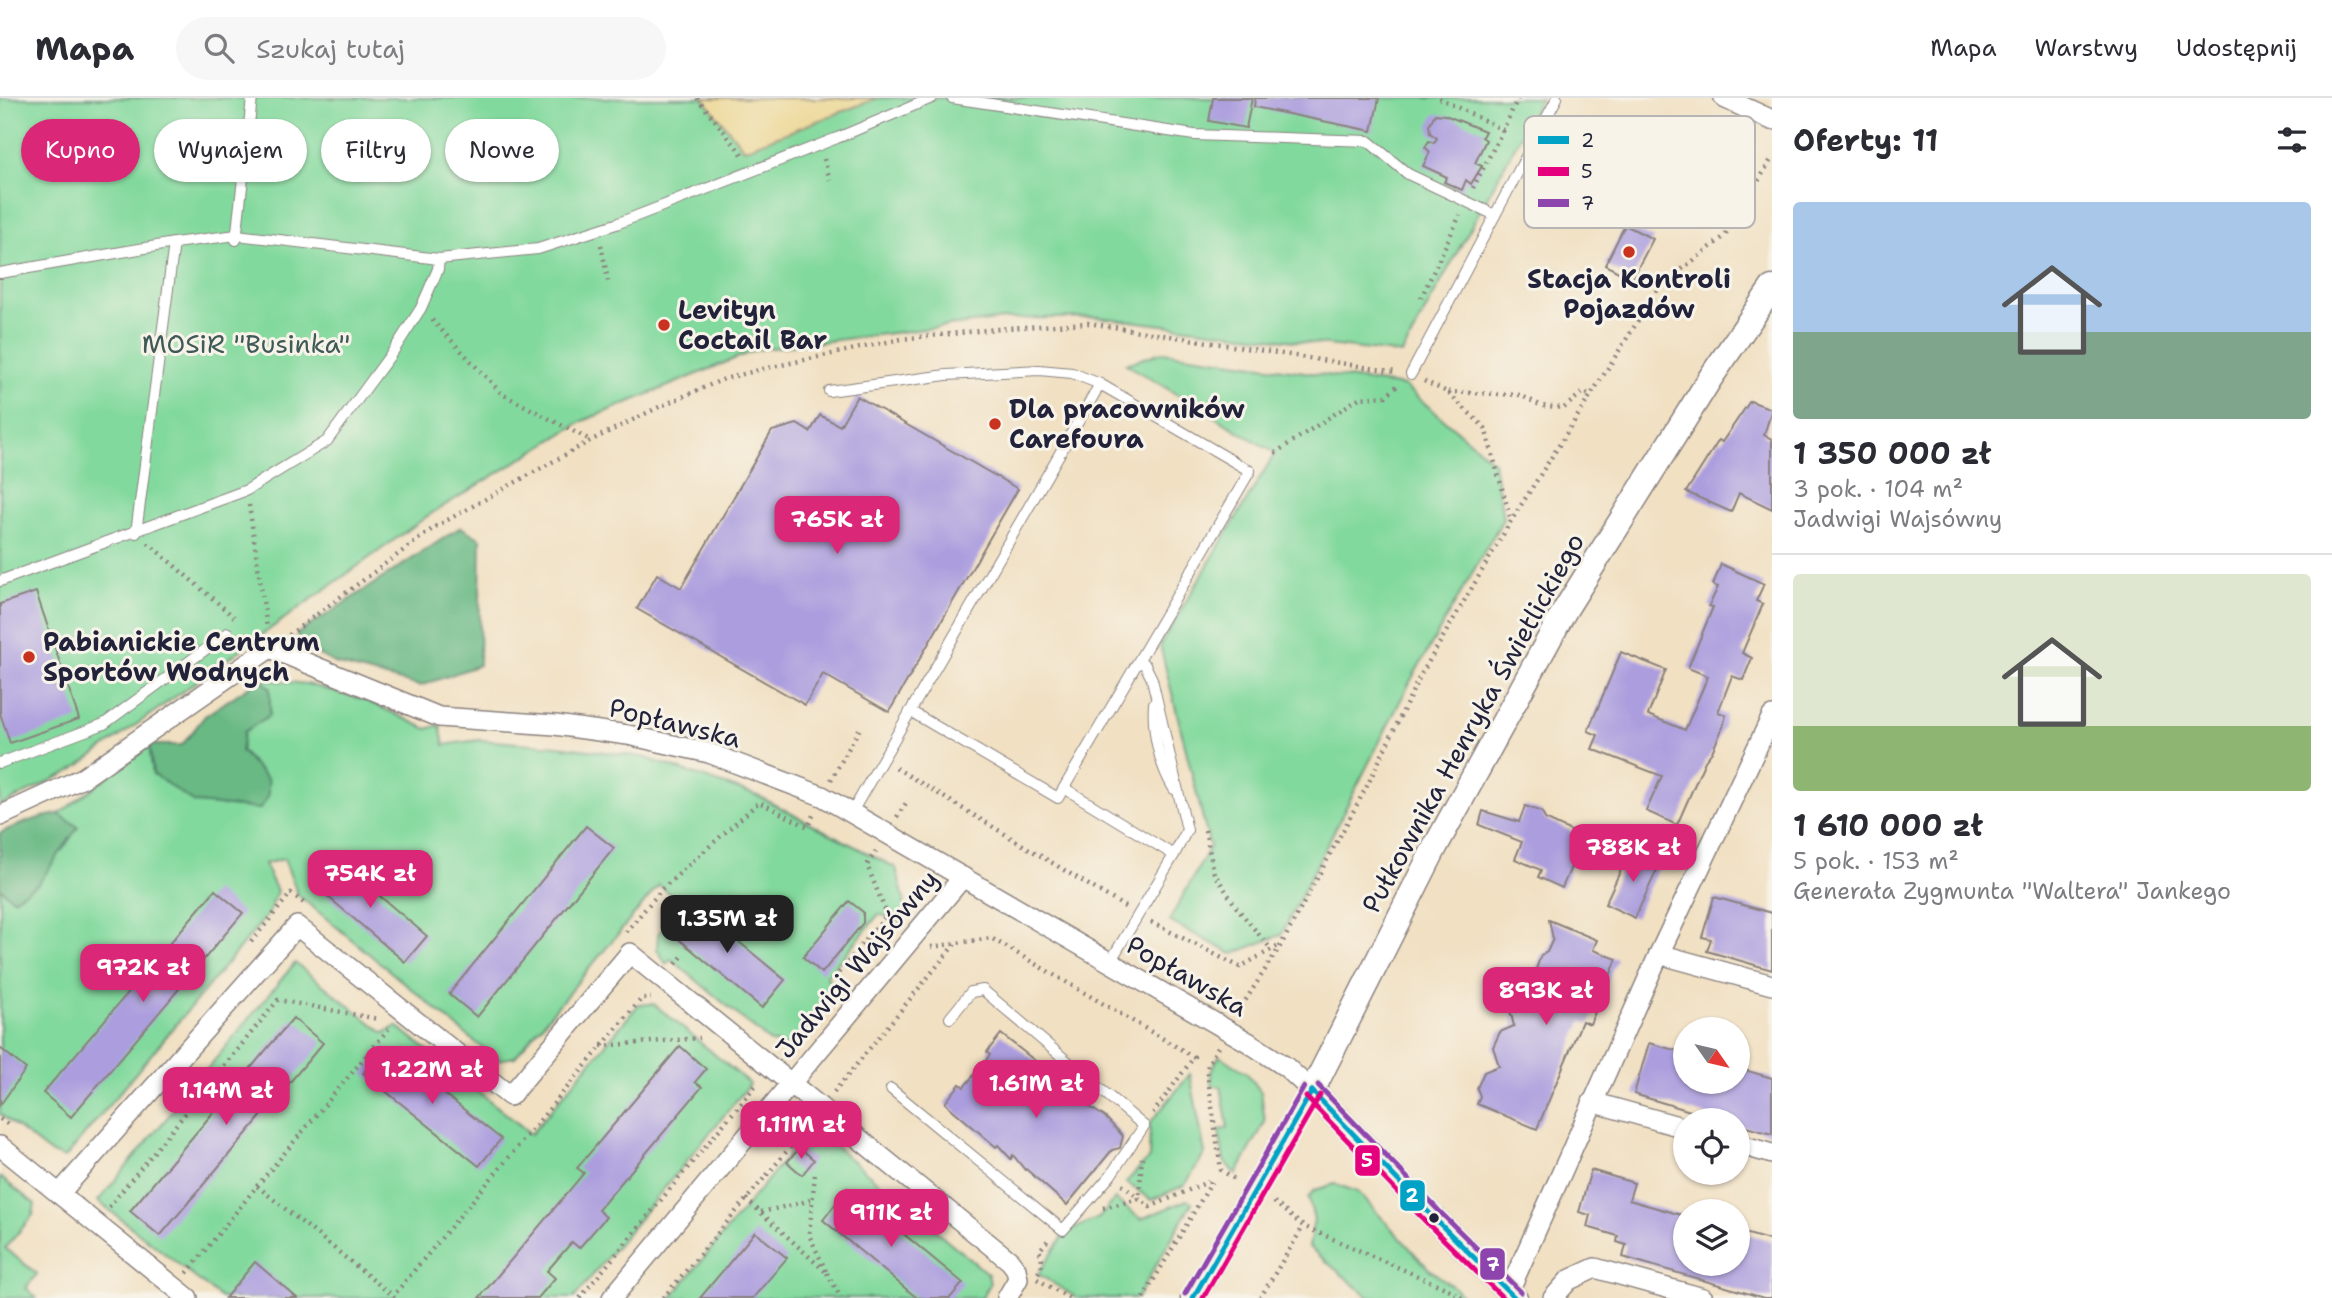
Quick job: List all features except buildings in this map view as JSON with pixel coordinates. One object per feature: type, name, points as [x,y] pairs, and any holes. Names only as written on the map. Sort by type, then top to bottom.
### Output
[{"type":"street","points":[[1724,98],[1772,120]]},
{"type":"street","name":"Pułkownika Henryka Świetlickiego","points":[[1193,1298],[1312,1091],[1434,849],[1564,610],[1711,377],[1772,288]]},
{"type":"street","points":[[0,816],[83,778],[270,648]]},
{"type":"street","name":"Popławska","points":[[270,648],[439,717],[555,725],[628,735],[709,753],[822,796],[1248,1042],[1286,1067],[1312,1091]]},
{"type":"street","points":[[1312,1091],[1510,1296],[1592,1102],[1772,716]]},
{"type":"street","name":"Jadwigi Wajsówny","points":[[612,1298],[963,877]]},
{"type":"street","name":"Jadwigi Wajsówny","points":[[59,1194],[298,926],[510,1096],[629,953],[790,1084]]},
{"type":"street","points":[[1659,954],[1772,985]]},
{"type":"street","points":[[790,1084],[1010,1261],[1016,1269],[1018,1279],[1007,1298]]},
{"type":"street","points":[[1592,1102],[1673,1126]]},
{"type":"street","points":[[0,1146],[188,1298]]},
{"type":"street","points":[[1750,1148],[1772,1154]]},
{"type":"street","points":[[1553,1298],[1569,1280],[1595,1268],[1703,1298]]},
{"type":"lane","points":[[236,239],[252,98]]},
{"type":"lane","points":[[0,273],[173,243],[236,239],[439,259],[538,249],[598,230],[932,98]]},
{"type":"lane","points":[[952,98],[1194,135],[1368,141],[1408,174],[1495,215]]},
{"type":"lane","points":[[1547,116],[1557,98]]},
{"type":"lane","points":[[1411,374],[1524,160]]},
{"type":"lane","points":[[136,533],[173,243]]},
{"type":"lane","points":[[0,582],[247,490],[327,441],[421,308],[438,269],[439,259]]},
{"type":"lane","points":[[829,391],[946,376],[1039,370],[1072,373],[1100,384],[1250,471],[1058,799],[910,712]]},
{"type":"lane","points":[[852,812],[1100,384]]},
{"type":"lane","points":[[0,763],[103,724],[228,633]]},
{"type":"lane","points":[[1111,962],[1187,830],[1155,692],[1145,664],[1139,661]]},
{"type":"lane","points":[[1064,788],[1174,855]]},
{"type":"lane","points":[[891,1089],[1063,1230],[1110,1176],[1144,1126],[982,990],[971,992],[950,1018]]},
{"type":"path","points":[[697,98],[754,170]]},
{"type":"path","points":[[1439,98],[1503,130],[1518,98]]},
{"type":"path","points":[[1755,186],[1772,158]]},
{"type":"path","points":[[1248,996],[1281,945],[1367,786],[1418,680],[1511,521],[1660,286],[1725,236],[1730,228]]},
{"type":"path","points":[[598,230],[609,286]]},
{"type":"path","points":[[421,308],[502,394],[590,441]]},
{"type":"path","points":[[247,490],[270,648],[435,527],[590,441],[724,379],[901,339],[1088,323],[1411,374],[1447,392],[1485,428],[1511,521]]},
{"type":"path","points":[[1275,453],[1359,398],[1386,396],[1411,374]]},
{"type":"path","points":[[1447,392],[1520,395],[1542,406],[1564,408],[1583,392],[1591,395]]},
{"type":"path","points":[[136,533],[239,622]]},
{"type":"path","points":[[621,938],[662,888],[759,802],[808,827],[861,726]]},
{"type":"path","points":[[883,760],[1138,915],[1240,967],[1281,945]]},
{"type":"path","points":[[908,800],[867,865],[887,915],[925,947],[991,938],[1194,1057],[1144,1126]]},
{"type":"path","points":[[1205,829],[1214,873],[1237,908],[1271,949]]},
{"type":"path","points":[[244,950],[291,893],[311,910]]},
{"type":"path","points":[[848,988],[835,977],[887,915]]},
{"type":"path","points":[[808,1125],[956,944]]},
{"type":"path","points":[[257,1186],[393,1297],[642,998],[651,998],[661,1006]]},
{"type":"path","points":[[106,1211],[278,1000],[394,1022],[187,1274],[177,1266]]},
{"type":"path","points":[[690,1030],[708,1045]]},
{"type":"path","points":[[601,1046],[700,1038]]},
{"type":"path","points":[[1215,1053],[1206,1072],[1221,1170],[1234,1178]]},
{"type":"path","points":[[580,1298],[756,1085],[748,1078],[762,1061]]},
{"type":"path","points":[[0,1119],[11,1127]]},
{"type":"path","points":[[663,1298],[801,1133]]},
{"type":"path","points":[[815,1174],[809,1235],[841,1298]]},
{"type":"path","points":[[1110,1176],[1150,1207],[1213,1180],[1143,1298]]},
{"type":"path","points":[[746,1199],[827,1273]]},
{"type":"path","points":[[761,1212],[812,1199]]},
{"type":"path","points":[[1279,1205],[1303,1226],[1450,1290],[1462,1298]]},
{"type":"path","points":[[1260,1298],[1303,1226]]},
{"type":"path","points":[[1050,1287],[1069,1298]]},
{"type":"green space","name":"MOSiR \"Businka\"","points":[[0,98],[1541,98],[1531,116],[1524,116],[1524,129],[1402,354],[1097,317],[1004,319],[756,350],[583,421],[429,515],[73,770],[0,806]]},
{"type":"green space","points":[[1162,352],[1404,386],[1494,462],[1503,519],[1411,680],[1281,935],[1232,954],[1169,921],[1210,847],[1160,645],[1275,453],[1126,364]]},
{"type":"green space","points":[[461,527],[481,539],[479,665],[420,686],[336,664],[299,644],[297,634]]},
{"type":"green space","points":[[260,679],[307,684],[365,700],[427,729],[440,725],[444,745],[479,740],[643,757],[758,796],[896,868],[904,899],[904,923],[879,914],[826,977],[841,990],[789,1048],[769,1041],[671,959],[666,964],[657,949],[658,934],[681,904],[659,885],[515,1057],[497,1060],[298,895],[284,859],[264,864],[277,891],[269,913],[65,1158],[49,1152],[0,1114],[0,888],[13,898],[78,827],[59,814],[149,745],[153,774],[268,780],[241,751],[244,732],[270,688]]},
{"type":"green space","points":[[260,679],[270,688],[270,715],[244,732],[241,751],[268,780],[268,796],[260,809],[195,803],[153,774],[149,745],[182,745],[205,716]]},
{"type":"green space","points":[[59,814],[78,827],[39,883],[13,899],[0,888],[0,833],[29,821]]},
{"type":"green space","points":[[295,963],[384,1033],[397,1026],[531,1134],[639,1004],[654,1004],[750,1084],[574,1298],[221,1298],[98,1201]]},
{"type":"green space","points":[[1219,1056],[1246,1072],[1261,1092],[1265,1122],[1236,1175],[1224,1161],[1219,1130],[1228,1128],[1221,1086],[1212,1086],[1211,1072]]},
{"type":"green space","points":[[1190,1074],[1205,1153],[1185,1185],[1151,1200],[1126,1182],[1149,1158],[1150,1123]]},
{"type":"green space","points":[[818,1132],[988,1274],[990,1284],[982,1298],[671,1298],[806,1133]]},
{"type":"green space","points":[[0,1177],[35,1204],[33,1215],[5,1248],[37,1274],[26,1288],[37,1298],[0,1298]]},
{"type":"green space","points":[[1335,1184],[1358,1192],[1429,1269],[1464,1298],[1370,1298],[1309,1247],[1314,1219],[1308,1198],[1315,1190]]},
{"type":"green space","points":[[1115,1199],[1141,1219],[1187,1200],[1192,1203],[1137,1298],[1077,1298],[1038,1274],[1066,1232],[1099,1218]]},
{"type":"sand","points":[[703,98],[878,98],[744,149]]},
{"type":"transit line","name":"7","points":[[1318,1085],[1521,1292]]},
{"type":"transit line","name":"7","points":[[1185,1294],[1304,1087]]},
{"type":"transit line","name":"2","points":[[1312,1091],[1515,1298]]},
{"type":"transit line","name":"2","points":[[1193,1298],[1312,1091]]},
{"type":"transit line","name":"5","points":[[1203,1298],[1320,1095]]},
{"type":"transit line","name":"5","points":[[1306,1097],[1503,1298]]},
{"type":"place","name":"Stacja Kontroli Pojazdów","points":[[1629,252]]},
{"type":"place","name":"Levityn Coctail Bar","points":[[664,325]]},
{"type":"place","name":"Dla pracowników Carefoura","points":[[995,424]]},
{"type":"place","name":"Pabianickie Centrum Sportów Wodnych","points":[[29,657]]}]
